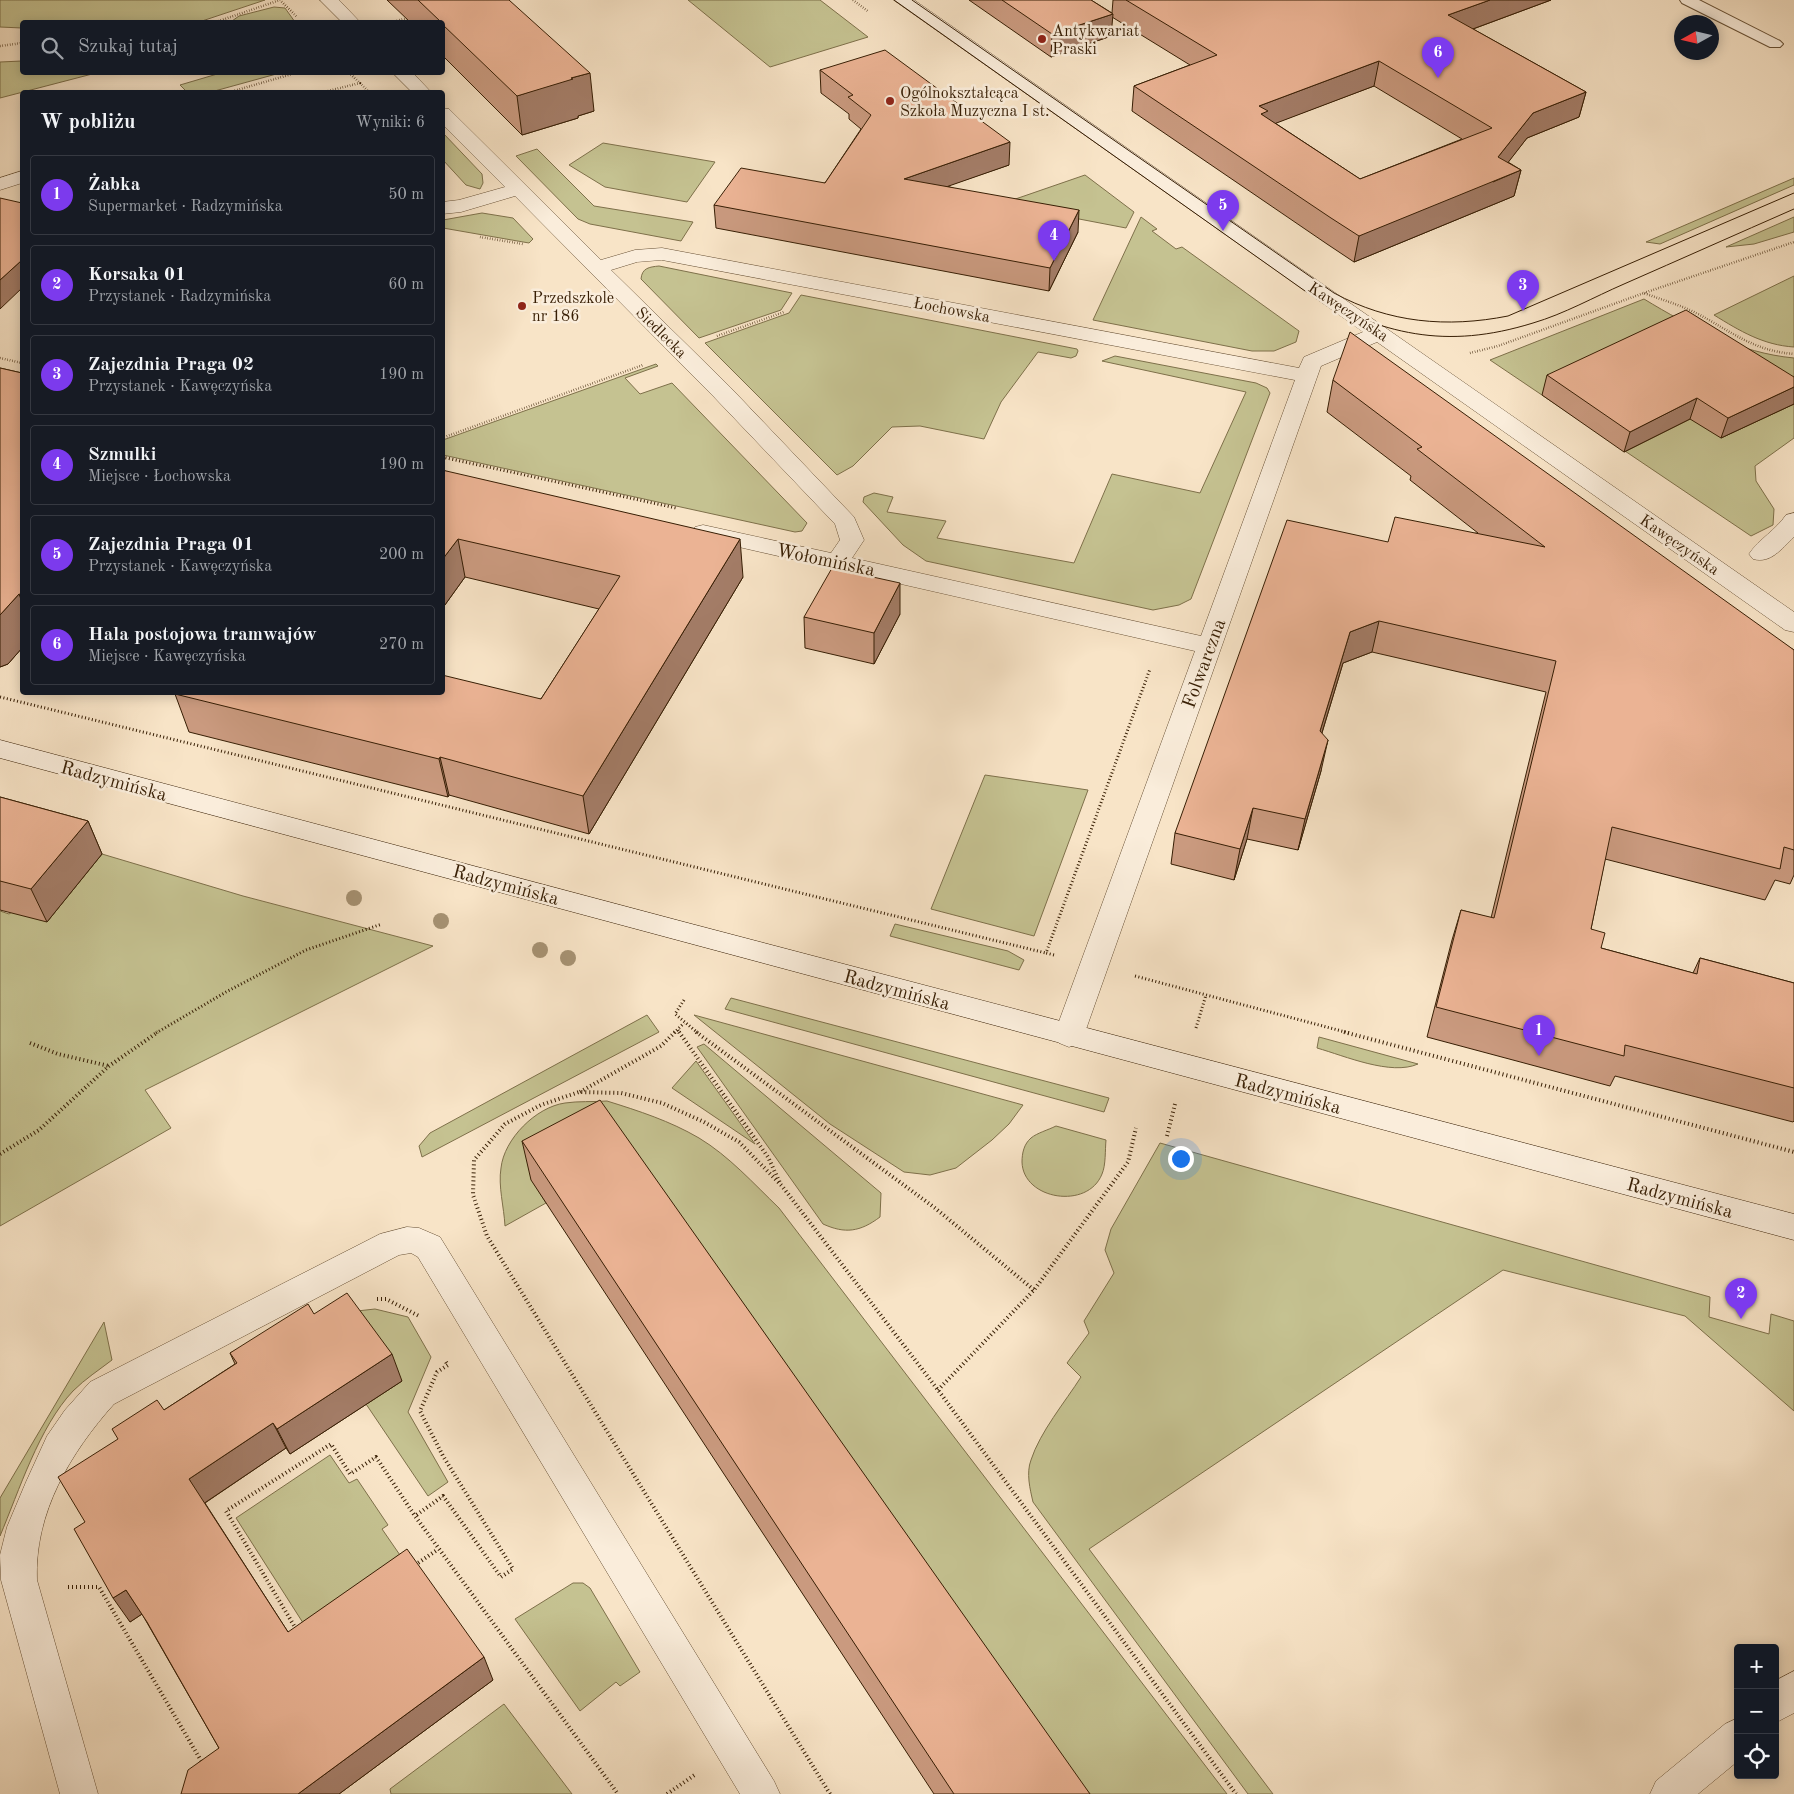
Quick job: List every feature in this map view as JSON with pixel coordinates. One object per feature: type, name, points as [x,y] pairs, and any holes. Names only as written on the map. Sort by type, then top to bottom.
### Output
[{"type":"street","points":[[329,0],[349,20]]},
{"type":"street","name":"Kawęczyńska","points":[[903,0],[1278,263],[1426,364],[1794,624]]},
{"type":"street","points":[[404,75],[420,90]]},
{"type":"street","name":"Siedlecka","points":[[445,116],[598,268],[846,522],[852,540],[838,562]]},
{"type":"street","points":[[0,184],[20,178]]},
{"type":"street","points":[[445,208],[461,206],[519,189]]},
{"type":"street","name":"Łochowska","points":[[598,268],[635,256],[662,254],[1306,376]]},
{"type":"street","name":"Folwarczna","points":[[1069,1034],[1312,362],[1381,333]]},
{"type":"street","name":"Wołomińska","points":[[682,519],[838,562],[1208,646]]},
{"type":"street","points":[[1761,554],[1788,530],[1794,520]]},
{"type":"street","name":"Radzymińska","points":[[0,749],[1794,1227]]},
{"type":"street","points":[[79,1794],[19,1580],[18,1555],[24,1527],[59,1447],[76,1421],[102,1393],[391,1244],[418,1239],[429,1247],[761,1794]]},
{"type":"street","points":[[1779,1702],[1794,1689]]},
{"type":"street","points":[[1670,1794],[1734,1739]]},
{"type":"lane","points":[[1688,0],[1775,44]]},
{"type":"path","points":[[222,20],[280,0],[301,20]]},
{"type":"path","points":[[399,20],[410,17]]},
{"type":"path","points":[[0,46],[20,43]]},
{"type":"path","points":[[237,90],[289,75]]},
{"type":"path","points":[[351,75],[367,90]]},
{"type":"path","points":[[332,90],[360,83]]},
{"type":"path","points":[[479,237],[525,245]]},
{"type":"path","points":[[1426,364],[1498,346],[1644,293],[1794,242]]},
{"type":"path","points":[[1644,293],[1699,314],[1752,346],[1775,353],[1794,354]]},
{"type":"path","points":[[708,339],[786,312]]},
{"type":"path","points":[[0,358],[20,363]]},
{"type":"path","points":[[445,437],[648,363]]},
{"type":"path","points":[[445,458],[682,519]]},
{"type":"path","points":[[0,696],[1046,953]]},
{"type":"path","points":[[0,1154],[39,1130],[109,1066],[150,1037],[226,992],[306,950],[382,924]]},
{"type":"path","points":[[1132,975],[1794,1152]]},
{"type":"path","points":[[684,1000],[675,1014],[684,1023],[935,1208],[1034,1290]]},
{"type":"path","points":[[684,1023],[661,1046],[579,1092],[540,1105],[505,1124],[474,1160],[474,1195],[487,1236],[830,1794]]},
{"type":"path","points":[[678,1030],[768,1157],[782,1186]]},
{"type":"path","points":[[30,1043],[58,1054],[109,1066]]},
{"type":"path","points":[[579,1092],[620,1093],[653,1101],[704,1122],[739,1142],[782,1186],[938,1390],[1236,1794]]},
{"type":"path","points":[[938,1390],[1034,1290],[1128,1162],[1136,1128]]},
{"type":"path","points":[[372,1299],[386,1299],[404,1307],[420,1316],[424,1324]]},
{"type":"path","points":[[415,1516],[443,1496],[501,1577],[513,1568],[443,1456],[420,1411],[437,1372],[448,1365],[443,1357]]},
{"type":"path","points":[[298,1632],[226,1511],[331,1444],[350,1474],[376,1456],[438,1550],[618,1794]]},
{"type":"path","points":[[406,1571],[438,1550]]},
{"type":"path","points":[[64,1577],[66,1587],[99,1587],[205,1768]]},
{"type":"shaded area","points":[[0,0],[265,0],[205,20],[20,20],[20,28],[0,27]]},
{"type":"shaded area","points":[[688,0],[820,0],[868,37],[770,67]]},
{"type":"shaded area","points":[[274,7],[285,8],[294,20],[233,20],[239,16]]},
{"type":"shaded area","points":[[20,61],[20,75],[88,75],[31,90],[20,90],[20,93],[0,98],[0,62]]},
{"type":"shaded area","points":[[214,75],[273,75],[218,90],[185,90],[180,85]]},
{"type":"shaded area","points":[[445,135],[482,174],[483,183],[480,189],[466,185],[445,162]]},
{"type":"shaded area","points":[[603,143],[715,162],[687,202],[605,187],[569,165]]},
{"type":"shaded area","points":[[537,149],[594,206],[693,222],[681,241],[590,224],[578,219],[516,156]]},
{"type":"shaded area","points":[[1085,175],[1134,212],[1126,228],[1001,204]]},
{"type":"shaded area","points":[[1794,178],[1794,185],[1660,244],[1646,242]]},
{"type":"shaded area","points":[[482,213],[513,218],[533,239],[529,243],[445,228],[445,220]]},
{"type":"shaded area","points":[[1141,217],[1157,229],[1152,231],[1176,249],[1182,247],[1299,331],[1296,342],[1274,351],[1252,351],[1093,320]]},
{"type":"shaded area","points":[[1794,217],[1794,232],[1754,244],[1726,247]]},
{"type":"shaded area","points":[[659,266],[792,293],[781,310],[699,338],[641,279],[643,272],[647,269]]},
{"type":"shaded area","points":[[1794,276],[1794,347],[1762,340],[1743,332],[1714,315]]},
{"type":"shaded area","points":[[801,295],[1077,349],[1078,351],[1076,356],[1071,358],[1038,352],[1001,402],[984,439],[920,426],[892,427],[853,466],[837,475],[705,343],[789,313]]},
{"type":"shaded area","points":[[1644,299],[1697,329],[1735,345],[1754,351],[1794,358],[1794,438],[1755,466],[1756,481],[1774,509],[1773,525],[1751,536],[1490,360]]},
{"type":"shaded area","points":[[1115,356],[1256,383],[1267,388],[1270,393],[1191,599],[1179,605],[1153,610],[926,561],[903,545],[863,502],[864,497],[874,493],[893,497],[887,512],[946,521],[937,538],[1074,563],[1112,474],[1200,493],[1246,392],[1102,361]]},
{"type":"shaded area","points":[[656,364],[658,366],[625,378],[640,394],[672,383],[807,523],[802,531],[795,532],[445,455],[445,439]]},
{"type":"shaded area","points":[[985,775],[1088,790],[1034,936],[931,909]]},
{"type":"shaded area","points":[[102,854],[243,896],[433,946],[145,1090],[171,1128],[0,1226],[0,911],[9,914]]},
{"type":"shaded area","points":[[895,924],[1008,951],[1024,960],[1019,970],[890,936]]},
{"type":"shaded area","points":[[731,998],[1109,1098],[1104,1112],[725,1009]]},
{"type":"shaded area","points":[[647,1015],[659,1032],[422,1157],[419,1146],[430,1133]]},
{"type":"shaded area","points":[[694,1015],[1023,1105],[1009,1124],[992,1140],[956,1168],[930,1175],[904,1172],[830,1124]]},
{"type":"shaded area","points":[[1319,1037],[1418,1064],[1395,1068],[1354,1060],[1317,1048]]},
{"type":"shaded area","points":[[704,1044],[881,1193],[880,1217],[866,1226],[852,1230],[838,1229],[823,1224],[697,1047]]},
{"type":"shaded area","points":[[696,1061],[755,1144],[672,1088]]},
{"type":"shaded area","points":[[607,1101],[666,1121],[699,1138],[731,1162],[779,1208],[1227,1794],[1064,1794],[532,1180],[546,1203],[505,1226],[501,1168],[508,1146],[523,1126],[543,1111],[554,1106],[570,1102]]},
{"type":"shaded area","points":[[1056,1126],[1106,1140],[1105,1162],[1102,1174],[1095,1185],[1084,1193],[1071,1196],[1057,1196],[1044,1192],[1033,1185],[1025,1175],[1022,1159],[1027,1143],[1033,1136]]},
{"type":"shaded area","points":[[1160,1143],[1710,1297],[1709,1317],[1769,1334],[1771,1314],[1794,1321],[1794,1411],[1685,1316],[1503,1270],[1089,1549],[1273,1794],[1248,1794],[1033,1502],[1030,1486],[1030,1465],[1035,1449],[1081,1377],[1067,1363],[1089,1333],[1084,1321],[1114,1273],[1105,1250],[1111,1229]]},
{"type":"shaded area","points":[[375,1309],[408,1317],[431,1357],[408,1412],[448,1482],[428,1496],[366,1404],[339,1313]]},
{"type":"shaded area","points":[[104,1322],[112,1360],[73,1391],[50,1423],[31,1460],[0,1536],[0,1498]]},
{"type":"shaded area","points":[[330,1455],[349,1483],[357,1479],[388,1525],[382,1529],[402,1558],[305,1626],[236,1518]]},
{"type":"shaded area","points":[[573,1583],[583,1583],[590,1588],[640,1672],[620,1686],[616,1682],[580,1711],[515,1619]]},
{"type":"shaded area","points":[[504,1704],[572,1794],[391,1794],[390,1789]]},
{"type":"building","points":[[418,0],[509,0],[590,73],[517,96],[445,27],[445,20],[439,20]]},
{"type":"building","points":[[1002,0],[1091,0],[1113,14],[1052,34]]},
{"type":"building","points":[[1126,0],[1490,0],[1448,15],[1586,92],[1533,113],[1498,157],[1521,170],[1359,236],[1134,86],[1217,55]],"holes":[[[1379,61],[1492,128],[1360,179],[1261,114],[1268,111],[1259,106]]]},
{"type":"building","points":[[885,50],[1010,142],[904,179],[1079,210],[1050,268],[714,205],[741,168],[825,183],[871,115],[848,97],[853,95],[820,70]]},
{"type":"building","points":[[0,198],[20,203],[20,262],[0,280]]},
{"type":"building","points":[[1686,310],[1794,377],[1794,387],[1728,418],[1697,398],[1630,432],[1547,375]]},
{"type":"building","points":[[1350,332],[1794,650],[1794,850],[1784,847],[1780,869],[1612,827],[1591,929],[1605,933],[1601,948],[1697,974],[1700,958],[1794,983],[1794,1088],[1625,1045],[1624,1056],[1436,1007],[1461,910],[1494,918],[1556,661],[1379,621],[1350,632],[1320,731],[1328,740],[1305,819],[1253,808],[1240,849],[1175,833],[1287,520],[1388,542],[1395,517],[1545,547],[1417,449],[1422,447],[1333,380]]},
{"type":"building","points":[[0,368],[20,373],[20,594],[0,615]]},
{"type":"building","points":[[445,471],[740,539],[583,796],[440,757],[439,759],[179,695],[445,695],[445,676],[541,699],[620,576],[458,539],[445,556]]},
{"type":"building","points":[[832,568],[900,583],[874,633],[804,617]]},
{"type":"building","points":[[0,797],[88,821],[31,889],[0,881]]},
{"type":"building","points":[[600,1100],[1090,1794],[954,1794],[522,1141]]},
{"type":"building","points":[[347,1293],[392,1354],[277,1429],[273,1423],[189,1479],[288,1632],[407,1549],[484,1657],[298,1794],[181,1794],[188,1770],[219,1748],[147,1622],[126,1590],[113,1598],[74,1529],[85,1522],[58,1477],[118,1439],[112,1429],[157,1400],[164,1410],[237,1363],[230,1353],[308,1304],[314,1314]]},
{"type":"tram line","points":[[894,0],[1305,291],[1333,306],[1388,328],[1415,334],[1472,336],[1533,323],[1568,310],[1794,209]]},
{"type":"tram line","points":[[912,0],[1334,293],[1355,303],[1397,317],[1441,322],[1463,322],[1508,316],[1794,193]]},
{"type":"place","name":"Antykwariat Praski","points":[[1042,39]]},
{"type":"place","name":"Hala postojowa tramwajów","points":[[1438,78]]},
{"type":"place","name":"Ogólnokształcąca Szkoła Muzyczna I st.","points":[[890,101]]},
{"type":"place","name":"Zajezdnia Praga 01","points":[[1223,231]]},
{"type":"place","name":"Szmulki","points":[[1054,261]]},
{"type":"place","name":"Przedszkole nr 186","points":[[522,306]]},
{"type":"place","name":"Zajezdnia Praga 02","points":[[1523,311]]},
{"type":"place","name":"Żabka","points":[[1539,1056]]},
{"type":"place","name":"Korsaka 01","points":[[1741,1319]]}]
